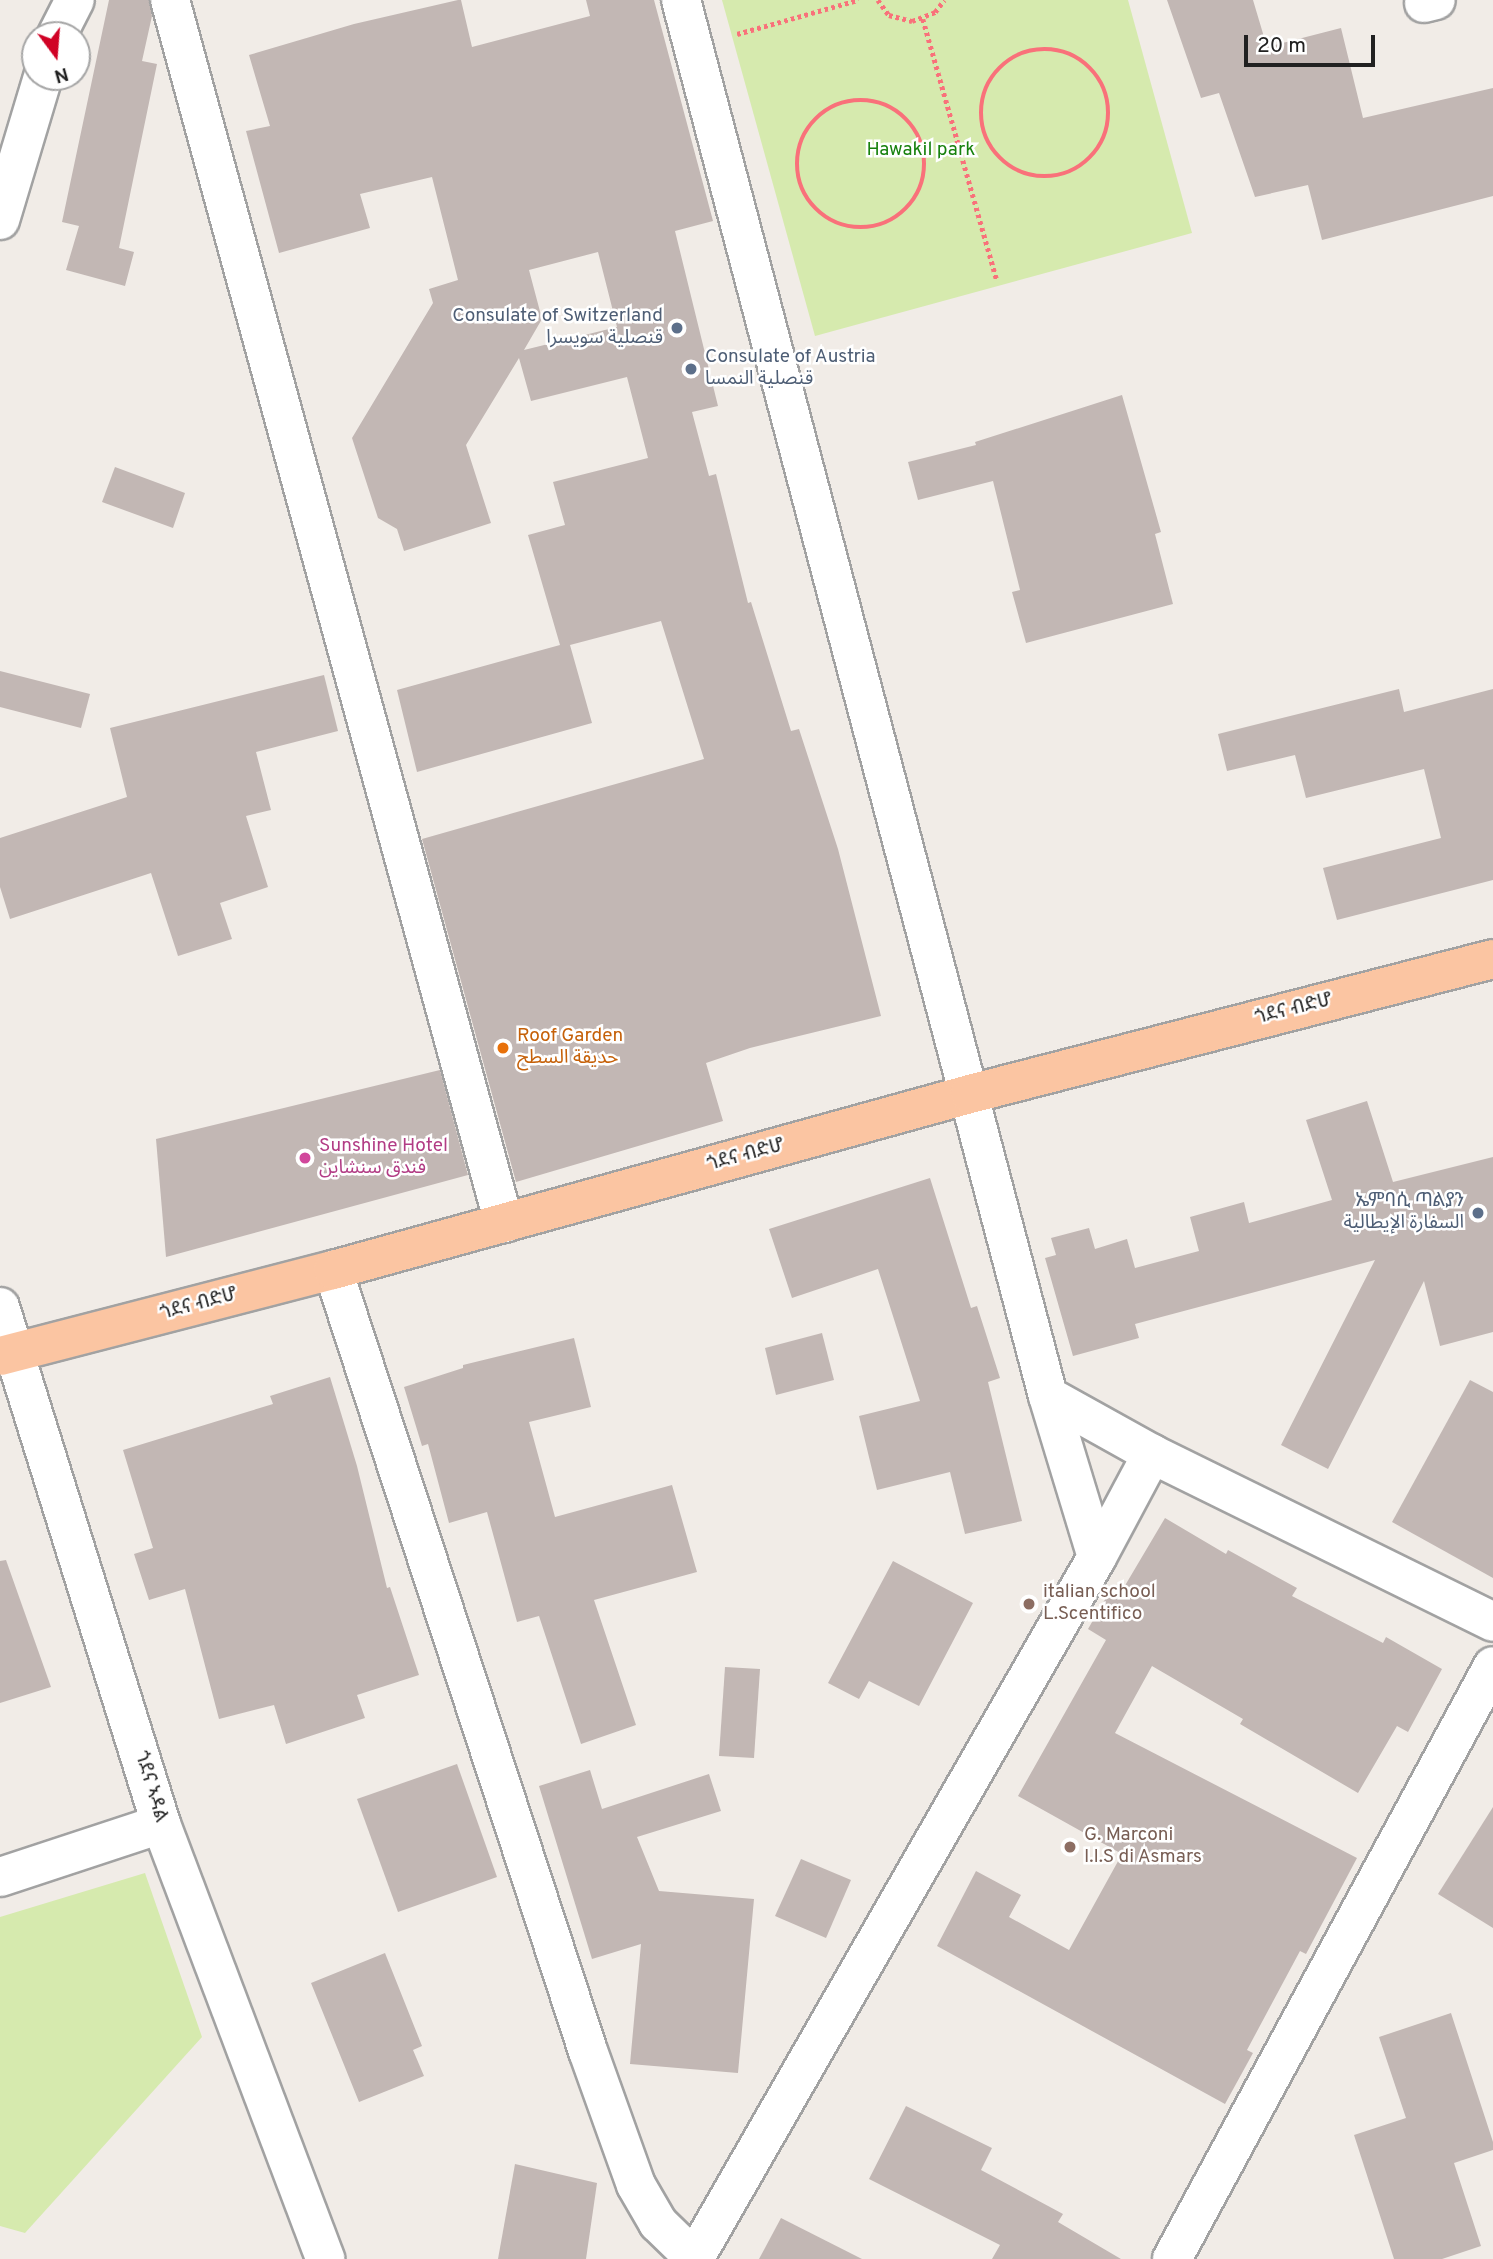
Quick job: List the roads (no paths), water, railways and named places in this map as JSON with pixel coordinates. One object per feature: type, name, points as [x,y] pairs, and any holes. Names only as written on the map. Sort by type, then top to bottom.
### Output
[{"type":"main road","name":"ጎደና ብድሆ","points":[[8,1355],[333,1270],[970,1094],[1493,959]]},
{"type":"street","points":[[64,21],[75,0]]},
{"type":"street","points":[[170,0],[504,1223]]},
{"type":"street","points":[[681,0],[1048,1396],[1097,1557]]},
{"type":"street","points":[[0,220],[39,91]]},
{"type":"street","points":[[333,1270],[589,2051],[636,2185],[658,2223],[694,2259],[1097,1557],[1152,1454]]},
{"type":"street","name":"ጎደና ኣዳል","points":[[0,1307],[8,1355],[161,1824],[325,2259]]},
{"type":"street","points":[[1048,1396],[1152,1454],[1493,1622]]},
{"type":"street","points":[[1172,2259],[1493,1666]]},
{"type":"street","points":[[0,1877],[161,1824]]},
{"type":"place","name":"Consulate of Switzerland قنصلية سويسرا","points":[[677,328]]},
{"type":"place","name":"Consulate of Austria قنصلية النمسا","points":[[691,369]]},
{"type":"place","name":"Roof Garden حديقة السطح","points":[[503,1048]]},
{"type":"place","name":"Sunshine Hotel فندق سنشاين","points":[[305,1158]]},
{"type":"place","name":"ኤምባሲ ጣልያን السفارة الإيطالية","points":[[1478,1213]]},
{"type":"place","name":"italian school L.Scentifico","points":[[1029,1604]]},
{"type":"place","name":"G. Marconi I.I.S di Asmars","points":[[1070,1847]]},
{"type":"park label","name":"Hawakil park","points":[[921,151]]}]
